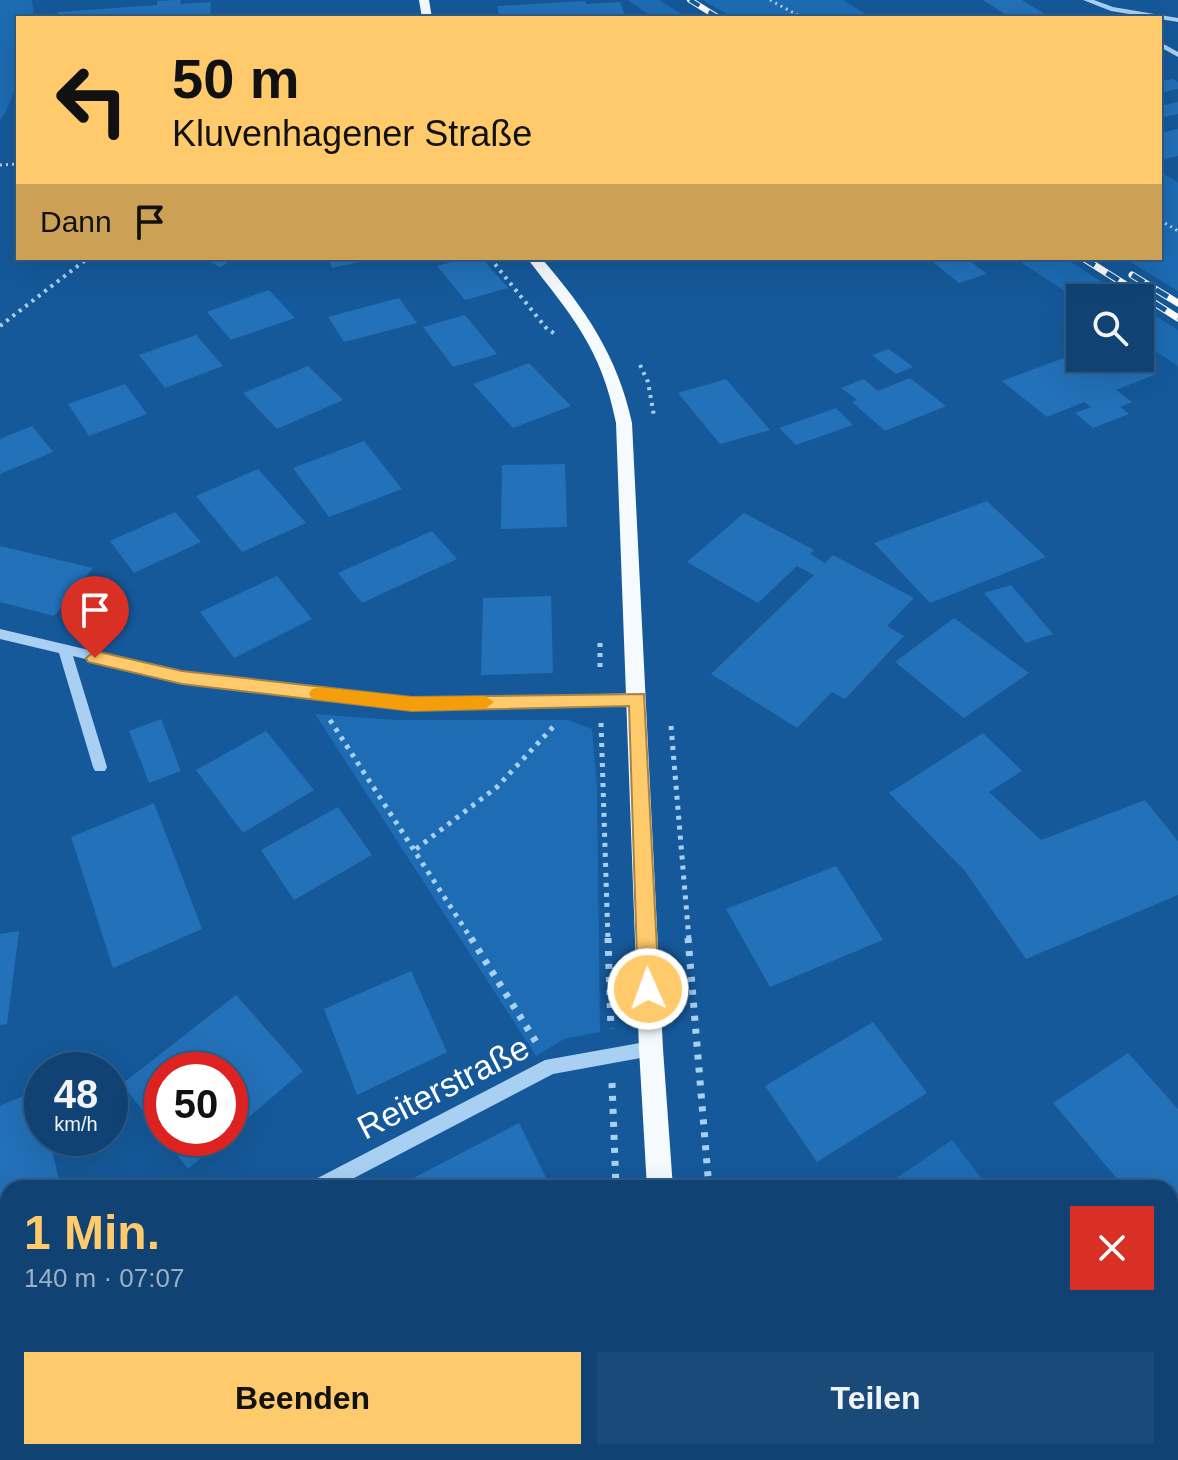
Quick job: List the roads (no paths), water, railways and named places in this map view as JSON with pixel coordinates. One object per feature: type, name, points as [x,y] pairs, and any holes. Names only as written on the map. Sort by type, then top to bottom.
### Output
[{"type":"main road","points":[[536,260],[595,334],[618,387],[624,423],[659,1180]]},
{"type":"street","points":[[1087,0],[1111,9],[1154,16]]},
{"type":"street","points":[[1111,9],[1109,14],[1112,16]]},
{"type":"street","points":[[0,634],[182,677],[412,704],[638,698]]},
{"type":"street","points":[[65,651],[100,767]]},
{"type":"street","name":"Reiterstraße","points":[[331,1180],[551,1066],[651,1049]]},
{"type":"railway","points":[[690,0],[716,16]]},
{"type":"railway","points":[[1086,260],[1178,318]]},
{"type":"railway","points":[[1132,275],[1178,303]]}]
